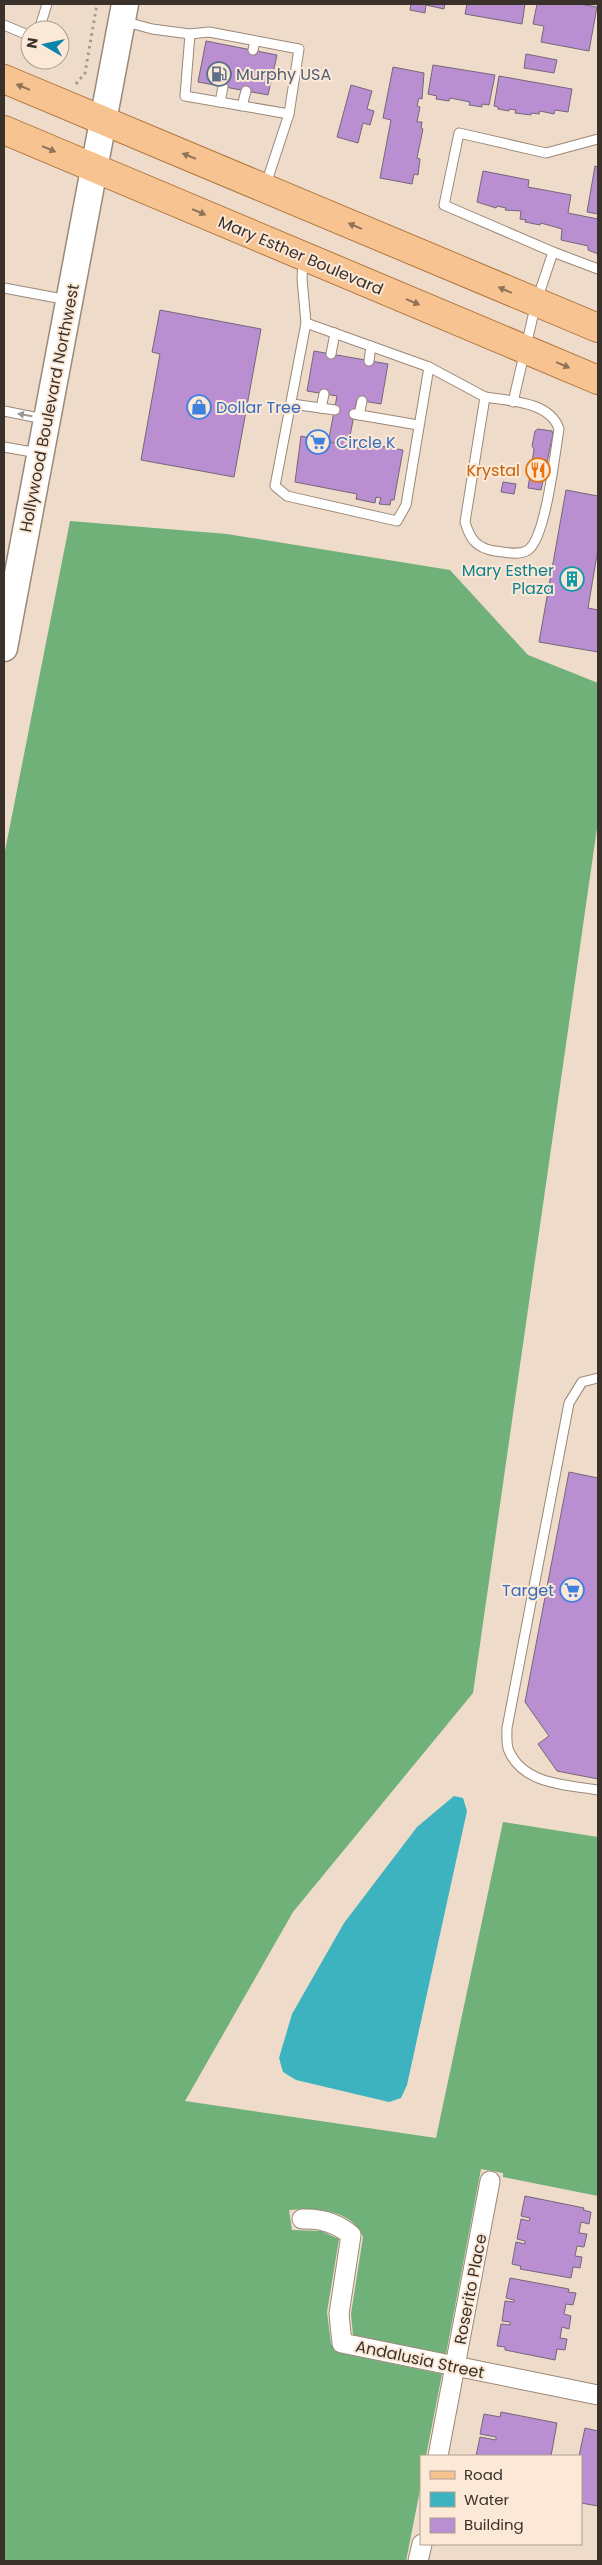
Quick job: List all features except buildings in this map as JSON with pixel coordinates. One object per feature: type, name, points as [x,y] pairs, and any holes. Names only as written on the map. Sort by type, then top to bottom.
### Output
[{"type":"main road","points":[[4,79],[598,328]]},
{"type":"main road","name":"Mary Esther Boulevard","points":[[4,130],[598,380]]},
{"type":"street","name":"Hollywood Boulevard Northwest","points":[[4,645],[124,12]]},
{"type":"street","name":"Roserito Place","points":[[438,2455],[490,2181]]},
{"type":"street","name":"Andalusia Street","points":[[302,2219],[317,2220],[340,2226],[351,2235],[339,2314],[342,2343],[598,2395]]},
{"type":"street","points":[[418,2561],[422,2545]]},
{"type":"lane","points":[[42,20],[47,4]]},
{"type":"lane","points":[[124,12],[152,29],[190,34],[210,32],[230,41],[255,40],[299,49],[289,114],[265,187]]},
{"type":"lane","points":[[4,25],[20,32]]},
{"type":"lane","points":[[190,34],[185,96],[289,114]]},
{"type":"lane","points":[[253,50],[255,40]]},
{"type":"lane","points":[[220,102],[224,87]]},
{"type":"lane","points":[[242,106],[246,91]]},
{"type":"lane","points":[[598,139],[546,153],[460,134],[444,205],[553,252],[598,269]]},
{"type":"lane","points":[[513,402],[524,348],[536,303],[553,252]]},
{"type":"lane","points":[[303,256],[302,278],[306,323],[275,486],[287,496],[397,521],[406,505],[429,367]]},
{"type":"lane","points":[[4,288],[70,300]]},
{"type":"lane","points":[[306,323],[429,367],[485,397],[534,405],[550,416],[559,428],[543,523],[529,550],[518,554],[492,550],[475,544],[469,537],[465,522],[485,397]]},
{"type":"lane","points":[[331,354],[334,333]]},
{"type":"lane","points":[[369,361],[372,346]]},
{"type":"lane","points":[[321,408],[324,394]]},
{"type":"lane","points":[[362,401],[357,415],[418,425]]},
{"type":"lane","points":[[292,404],[334,410]]},
{"type":"lane","points":[[4,411],[47,419]]},
{"type":"lane","points":[[4,447],[40,454]]},
{"type":"lane","points":[[598,1378],[582,1382],[570,1403],[507,1728],[509,1751],[523,1769],[539,1779],[598,1790]]},
{"type":"green space","points":[[70,521],[227,534],[450,570],[528,655],[598,683],[598,821],[473,1693],[293,1912],[185,2101],[436,2138],[503,1822],[598,1837],[598,2196],[503,2177],[503,2173],[481,2169],[446,2354],[353,2335],[351,2314],[363,2237],[358,2228],[350,2221],[332,2212],[310,2209],[289,2210],[292,2230],[321,2231],[339,2239],[327,2312],[331,2344],[340,2353],[442,2374],[426,2455],[420,2455],[420,2490],[406,2561],[4,2561],[4,856]]},
{"type":"water","points":[[454,1796],[463,1798],[467,1811],[407,2085],[401,2098],[389,2102],[296,2080],[283,2072],[279,2058],[292,2014],[344,1923],[417,1827]]},
{"type":"place","name":"Murphy USA","points":[[219,74]]},
{"type":"place","name":"Dollar Tree","points":[[199,407]]},
{"type":"place","name":"Circle K","points":[[318,442]]},
{"type":"place","name":"Krystal","points":[[538,470]]},
{"type":"place","name":"Mary Esther Plaza","points":[[572,579]]},
{"type":"place","name":"Target","points":[[572,1590]]}]
